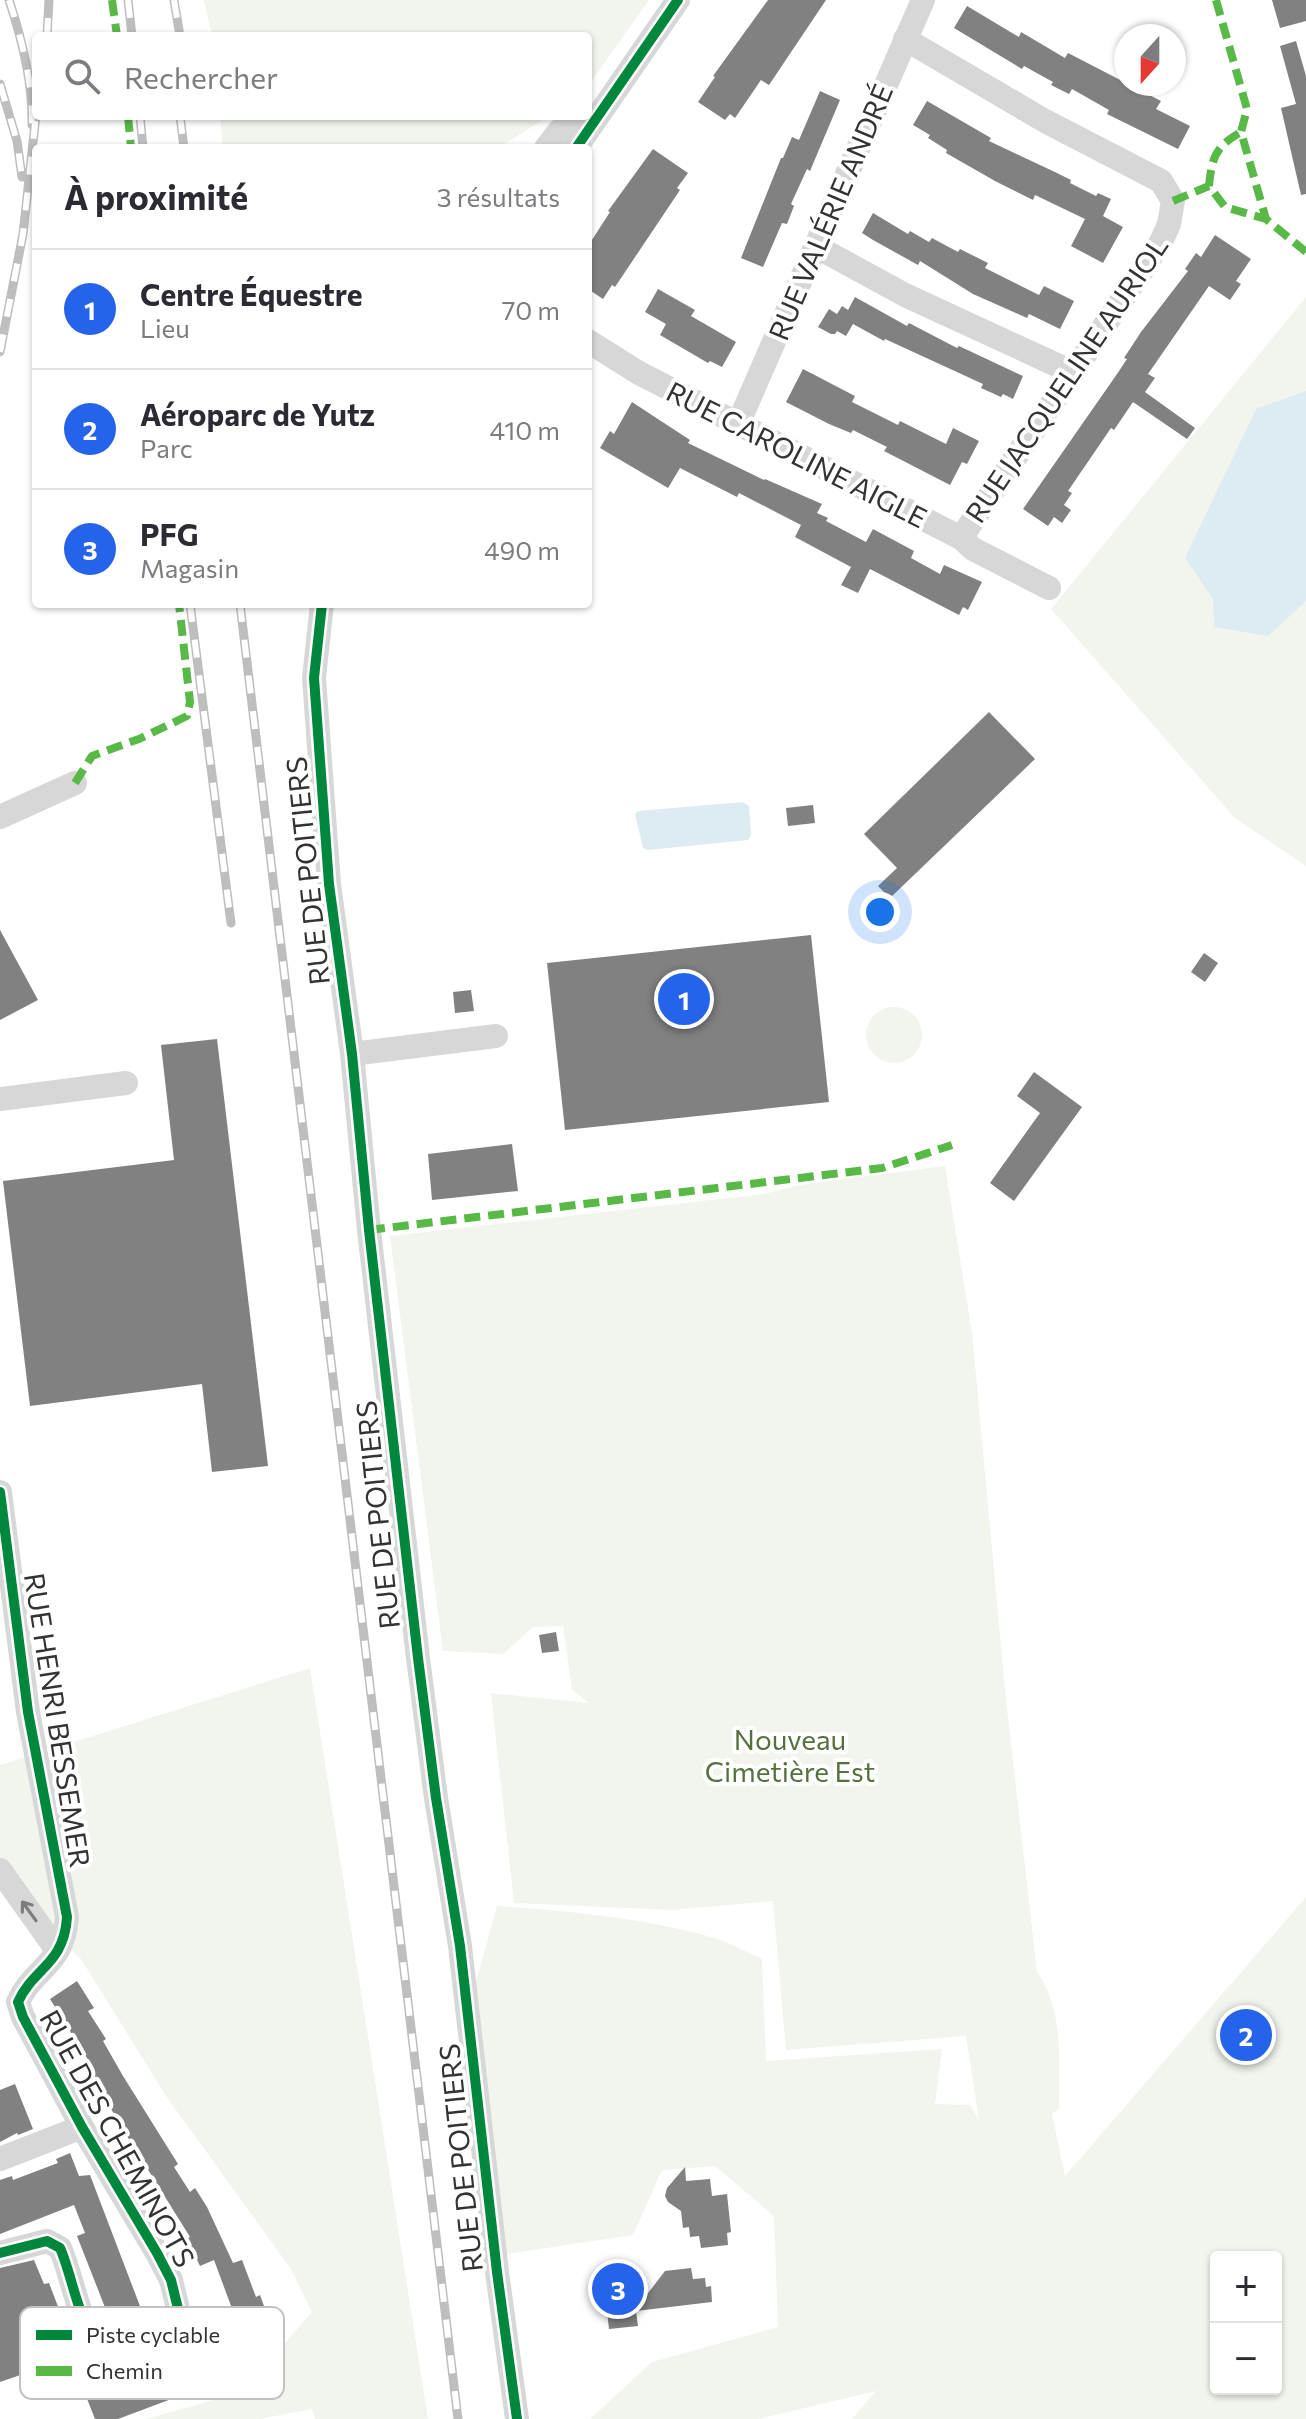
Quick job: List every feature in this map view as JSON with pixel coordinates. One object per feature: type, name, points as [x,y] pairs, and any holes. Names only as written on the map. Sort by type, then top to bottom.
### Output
[{"type":"street","points":[[579,144],[678,0]]},
{"type":"street","name":"RUE VALÉRIE ANDRÉ","points":[[738,424],[923,0]]},
{"type":"street","name":"RUE JACQUELINE AURIOL","points":[[905,39],[1045,121],[1161,181],[1173,201],[1169,224],[1161,242],[961,538]]},
{"type":"street","points":[[549,144],[559,131],[590,126]]},
{"type":"street","points":[[817,247],[905,295],[1072,372]]},
{"type":"street","name":"RUE CAROLINE AIGLE","points":[[592,344],[639,373],[961,538],[973,549],[1049,588]]},
{"type":"street","name":"RUE DE POITIERS","points":[[322,608],[314,678],[329,884],[352,1054],[418,1658],[460,1946],[517,2419]]},
{"type":"street","points":[[0,817],[75,783]]},
{"type":"street","points":[[352,1054],[496,1036]]},
{"type":"street","points":[[0,1099],[126,1083]]},
{"type":"street","name":"RUE HENRI BESSEMER","points":[[0,1492],[28,1712],[67,1917],[63,1939],[55,1953]]},
{"type":"street","points":[[0,1870],[54,1946],[55,1953]]},
{"type":"street","name":"RUE DES CHEMINOTS","points":[[55,1953],[49,1966],[23,1992],[18,2002],[23,2017],[82,2127],[164,2266],[178,2307]]},
{"type":"street","points":[[0,2159],[82,2127]]},
{"type":"street","name":"RUE DES CHEMINOTS","points":[[0,2253],[47,2241],[60,2248],[81,2307]]},
{"type":"green space","points":[[204,0],[649,0],[592,80],[592,32],[211,32]]},
{"type":"green space","points":[[220,120],[543,120],[504,144],[223,144]]},
{"type":"green space","points":[[1306,297],[1306,866],[1235,818],[1051,609]]},
{"type":"green space","points":[[894,1007],[914,1015],[922,1035],[914,1055],[894,1063],[874,1055],[866,1035],[874,1015]]},
{"type":"green space","name":"Nouveau Cimetière Est","points":[[945,1166],[972,1333],[1006,1700],[1037,1972],[1046,1987],[1056,2019],[1059,2108],[1052,2114],[1065,2176],[1306,1897],[1306,2419],[852,2419],[876,2391],[758,2419],[590,2419],[652,2362],[778,2327],[774,2216],[715,2166],[662,2170],[633,2235],[500,2255],[469,2007],[497,1906],[632,1920],[685,1930],[731,1944],[762,1959],[766,2061],[942,2049],[935,2104],[970,2105],[979,2120],[966,2036],[786,2050],[773,1901],[672,1910],[514,1903],[491,1693],[589,1703],[572,1690],[563,1626],[533,1627],[503,1654],[443,1651],[390,1236],[764,1194],[799,1185]]},
{"type":"green space","points":[[310,1668],[428,2419],[315,2419],[312,2409],[260,2419],[146,2419],[217,2399],[284,2399],[284,2344],[312,2312],[291,2269],[166,2096],[81,1959],[54,1933],[0,1864],[0,1765]]},
{"type":"shaded area","points":[[1306,391],[1306,601],[1268,636],[1214,627],[1213,599],[1185,558],[1256,409]]},
{"type":"shaded area","points":[[743,802],[749,806],[751,835],[748,840],[643,848],[635,814],[638,811]]},
{"type":"building","points":[[768,0],[826,0],[769,85],[761,80],[735,118],[730,114],[725,120],[698,102]]},
{"type":"building","points":[[1272,0],[1306,0],[1306,21],[1280,28]]},
{"type":"building","points":[[967,6],[1019,37],[1021,32],[1065,58],[1068,53],[1114,77],[1114,96],[1151,96],[1161,101],[1156,109],[1190,126],[1178,149],[1107,114],[1109,110],[1072,89],[1069,94],[1051,85],[1053,82],[1024,66],[1022,69],[954,28]]},
{"type":"building","points":[[1296,41],[1306,76],[1306,194],[1301,195],[1281,108],[1296,104],[1280,46]]},
{"type":"building","points":[[820,91],[840,100],[810,171],[807,169],[791,204],[794,206],[787,224],[782,223],[763,267],[741,258],[781,158],[792,137],[799,140]]},
{"type":"building","points":[[927,101],[991,138],[989,141],[1071,180],[1070,183],[1096,196],[1098,193],[1111,199],[1103,216],[1123,227],[1103,263],[1071,246],[1085,219],[1035,195],[1033,200],[995,181],[946,153],[947,150],[928,138],[930,135],[913,125]]},
{"type":"building","points":[[653,149],[688,173],[677,188],[680,190],[615,287],[612,285],[603,299],[592,292],[592,240],[608,211]]},
{"type":"building","points":[[873,213],[908,234],[910,231],[929,242],[932,238],[958,252],[960,249],[988,263],[985,268],[1039,295],[1044,286],[1074,301],[1060,329],[973,294],[920,261],[918,265],[873,240],[862,233]]},
{"type":"building","points":[[1215,235],[1251,259],[1236,281],[1241,284],[1230,300],[1209,286],[1148,374],[1155,378],[1145,392],[1195,428],[1187,439],[1133,402],[1114,430],[1111,428],[1068,491],[1072,493],[1064,505],[1071,510],[1062,523],[1054,517],[1048,526],[1023,509],[1127,359],[1124,358],[1141,332],[1188,271],[1185,269],[1196,253],[1201,257]]},
{"type":"building","points":[[658,289],[695,310],[691,316],[736,342],[722,367],[710,361],[708,363],[660,335],[666,324],[645,312]]},
{"type":"building","points":[[855,297],[907,326],[909,323],[957,348],[959,346],[1023,376],[1013,399],[981,388],[983,384],[884,341],[853,324],[846,336],[837,331],[831,334],[818,327],[829,309],[837,314],[842,306],[848,310]]},
{"type":"building","points":[[803,369],[855,396],[852,402],[898,425],[900,421],[946,444],[953,428],[979,441],[967,464],[962,462],[950,485],[884,451],[887,447],[853,430],[851,433],[829,424],[786,402]]},
{"type":"building","points":[[632,402],[690,440],[688,443],[822,504],[817,513],[828,518],[826,521],[866,542],[873,529],[914,551],[911,558],[940,574],[944,565],[982,582],[968,610],[963,607],[959,615],[870,569],[858,593],[841,585],[851,567],[795,537],[801,525],[739,493],[737,497],[680,468],[668,488],[600,448],[610,431],[614,434]]},
{"type":"building","points":[[989,712],[1035,759],[890,898],[878,886],[897,868],[864,834]]},
{"type":"building","points":[[813,805],[815,823],[788,826],[786,808]]},
{"type":"building","points":[[0,930],[38,1000],[0,1020]]},
{"type":"building","points":[[811,935],[829,1102],[565,1130],[547,963]]},
{"type":"building","points":[[1204,953],[1218,963],[1205,982],[1191,972]]},
{"type":"building","points":[[471,990],[474,1011],[455,1013],[453,992]]},
{"type":"building","points":[[217,1039],[268,1466],[212,1472],[202,1384],[30,1406],[3,1181],[174,1160],[161,1045]]},
{"type":"building","points":[[1034,1072],[1082,1107],[1014,1201],[990,1183],[1040,1113],[1017,1096]]},
{"type":"building","points":[[512,1144],[518,1191],[432,1200],[428,1154]]},
{"type":"building","points":[[556,1632],[559,1651],[542,1653],[539,1635]]},
{"type":"building","points":[[77,1981],[94,2008],[88,2011],[106,2039],[103,2041],[178,2164],[174,2167],[190,2192],[195,2188],[207,2207],[233,2263],[242,2260],[256,2297],[260,2295],[264,2307],[231,2307],[214,2260],[200,2266],[187,2239],[190,2237],[117,2120],[108,2103],[110,2101],[89,2068],[92,2066],[50,1999]]},
{"type":"building","points":[[15,2084],[33,2129],[0,2142],[0,2090]]},
{"type":"building","points":[[70,2153],[79,2176],[90,2175],[140,2307],[105,2307],[77,2236],[85,2233],[74,2205],[0,2234],[0,2180],[12,2176],[13,2180],[58,2163],[56,2159]]},
{"type":"building","points":[[685,2167],[686,2181],[710,2179],[712,2196],[727,2194],[731,2232],[727,2233],[728,2245],[701,2248],[699,2236],[690,2237],[689,2227],[683,2228],[681,2211],[668,2202],[665,2196],[667,2188]]},
{"type":"building","points":[[34,2260],[44,2284],[49,2283],[58,2307],[20,2307],[20,2375],[0,2382],[0,2268]]},
{"type":"building","points":[[691,2268],[693,2279],[705,2278],[706,2287],[711,2286],[712,2302],[636,2311],[638,2326],[609,2329],[605,2294],[613,2283],[628,2281],[645,2297],[665,2271]]},
{"type":"building","points":[[87,2399],[171,2399],[118,2419],[95,2419]]},
{"type":"railway","points":[[9,0],[26,62],[32,125]]},
{"type":"railway","points":[[47,32],[49,0]]},
{"type":"railway","points":[[128,0],[132,32]]},
{"type":"railway","points":[[174,0],[179,32]]},
{"type":"railway","points":[[0,84],[17,141],[22,177]]},
{"type":"railway","points":[[33,144],[35,120]]},
{"type":"railway","points":[[140,120],[143,144]]},
{"type":"railway","points":[[180,120],[184,144]]},
{"type":"railway","points":[[0,352],[23,234],[32,152]]},
{"type":"railway","points":[[191,608],[231,923]]},
{"type":"railway","points":[[240,608],[458,2419]]},
{"type":"marked path","points":[[112,0],[116,32]]},
{"type":"marked path","points":[[1216,0],[1247,109],[1241,132],[1266,219],[1306,252]]},
{"type":"marked path","points":[[128,120],[131,144]]},
{"type":"marked path","points":[[1209,186],[1216,154],[1241,132]]},
{"type":"marked path","points":[[1173,201],[1209,186],[1225,207],[1266,219]]},
{"type":"marked path","points":[[75,783],[92,756],[139,739],[187,716],[190,702],[179,608]]},
{"type":"marked path","points":[[369,1230],[882,1168],[952,1145]]},
{"type":"cycle path","points":[[579,144],[678,0]]},
{"type":"cycle path","points":[[322,608],[314,678],[329,884],[352,1054],[418,1658],[460,1946],[517,2419]]},
{"type":"cycle path","points":[[0,1492],[28,1712],[67,1917],[60,1946],[18,2002],[82,2127],[157,2253],[171,2280],[178,2307]]},
{"type":"cycle path","points":[[0,2253],[47,2241],[60,2248],[79,2307]]},
{"type":"place","name":"Centre Équestre","points":[[684,999]]},
{"type":"place","name":"Aéroparc de Yutz","points":[[1246,2035]]},
{"type":"place","name":"PFG","points":[[618,2289]]}]
